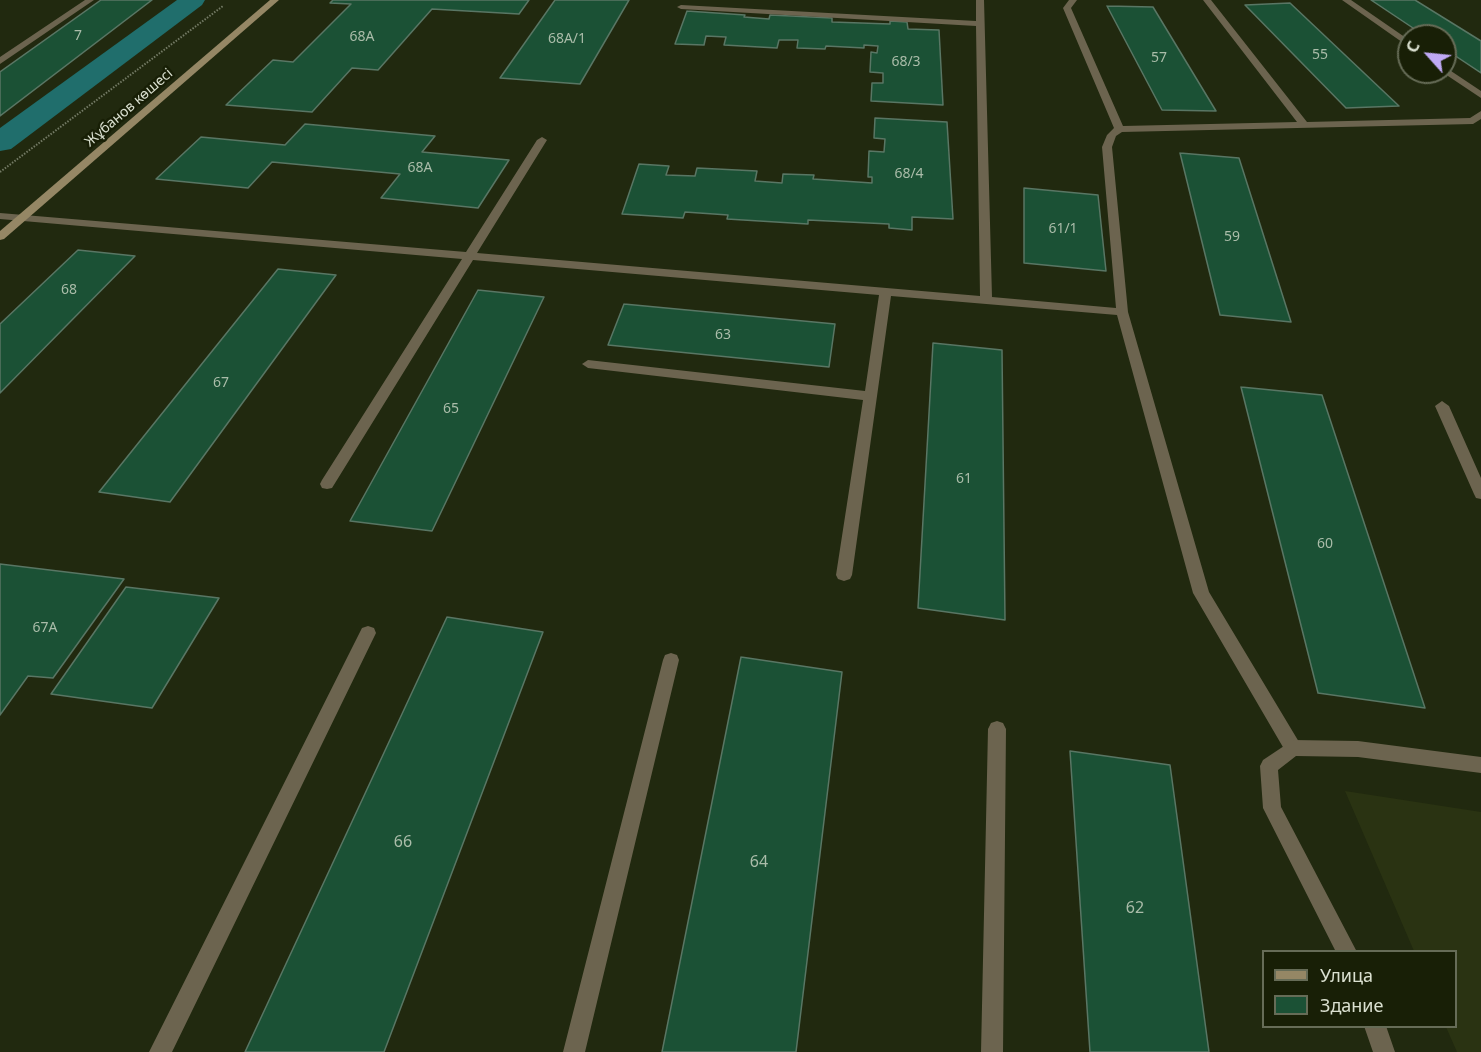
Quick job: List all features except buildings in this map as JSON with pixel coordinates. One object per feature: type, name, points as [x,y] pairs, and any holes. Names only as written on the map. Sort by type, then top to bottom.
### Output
[{"type":"main road","name":"Жұбанов көшесі","points":[[0,237],[275,0]]},
{"type":"street","points":[[0,61],[90,0]]},
{"type":"street","points":[[980,0],[986,300]]},
{"type":"street","points":[[1072,0],[1067,8],[1119,129]]},
{"type":"street","points":[[1207,0],[1304,124]]},
{"type":"street","points":[[1346,0],[1397,36]]},
{"type":"street","points":[[681,8],[980,24]]},
{"type":"street","points":[[1457,78],[1481,95]]},
{"type":"street","points":[[1293,748],[1201,593],[1122,312],[1107,147],[1112,135],[1119,129],[1473,121],[1481,114]]},
{"type":"street","points":[[327,484],[543,140]]},
{"type":"street","points":[[0,216],[1122,312]]},
{"type":"street","points":[[844,575],[886,291]]},
{"type":"street","points":[[588,364],[871,396]]},
{"type":"street","points":[[1442,406],[1481,494]]},
{"type":"street","points":[[160,1052],[368,633]]},
{"type":"street","points":[[574,1052],[671,660]]},
{"type":"street","points":[[992,1052],[997,729]]},
{"type":"street","points":[[1346,950],[1272,808],[1269,766],[1293,748],[1358,749],[1481,765]]},
{"type":"street","points":[[1376,1028],[1384,1052]]},
{"type":"path","points":[[0,172],[230,0]]},
{"type":"shaded area","points":[[1345,791],[1481,812],[1481,1052],[1457,1052],[1446,1028],[1457,1028],[1457,950],[1414,950]]},
{"type":"waterway","points":[[0,142],[193,0]]}]
